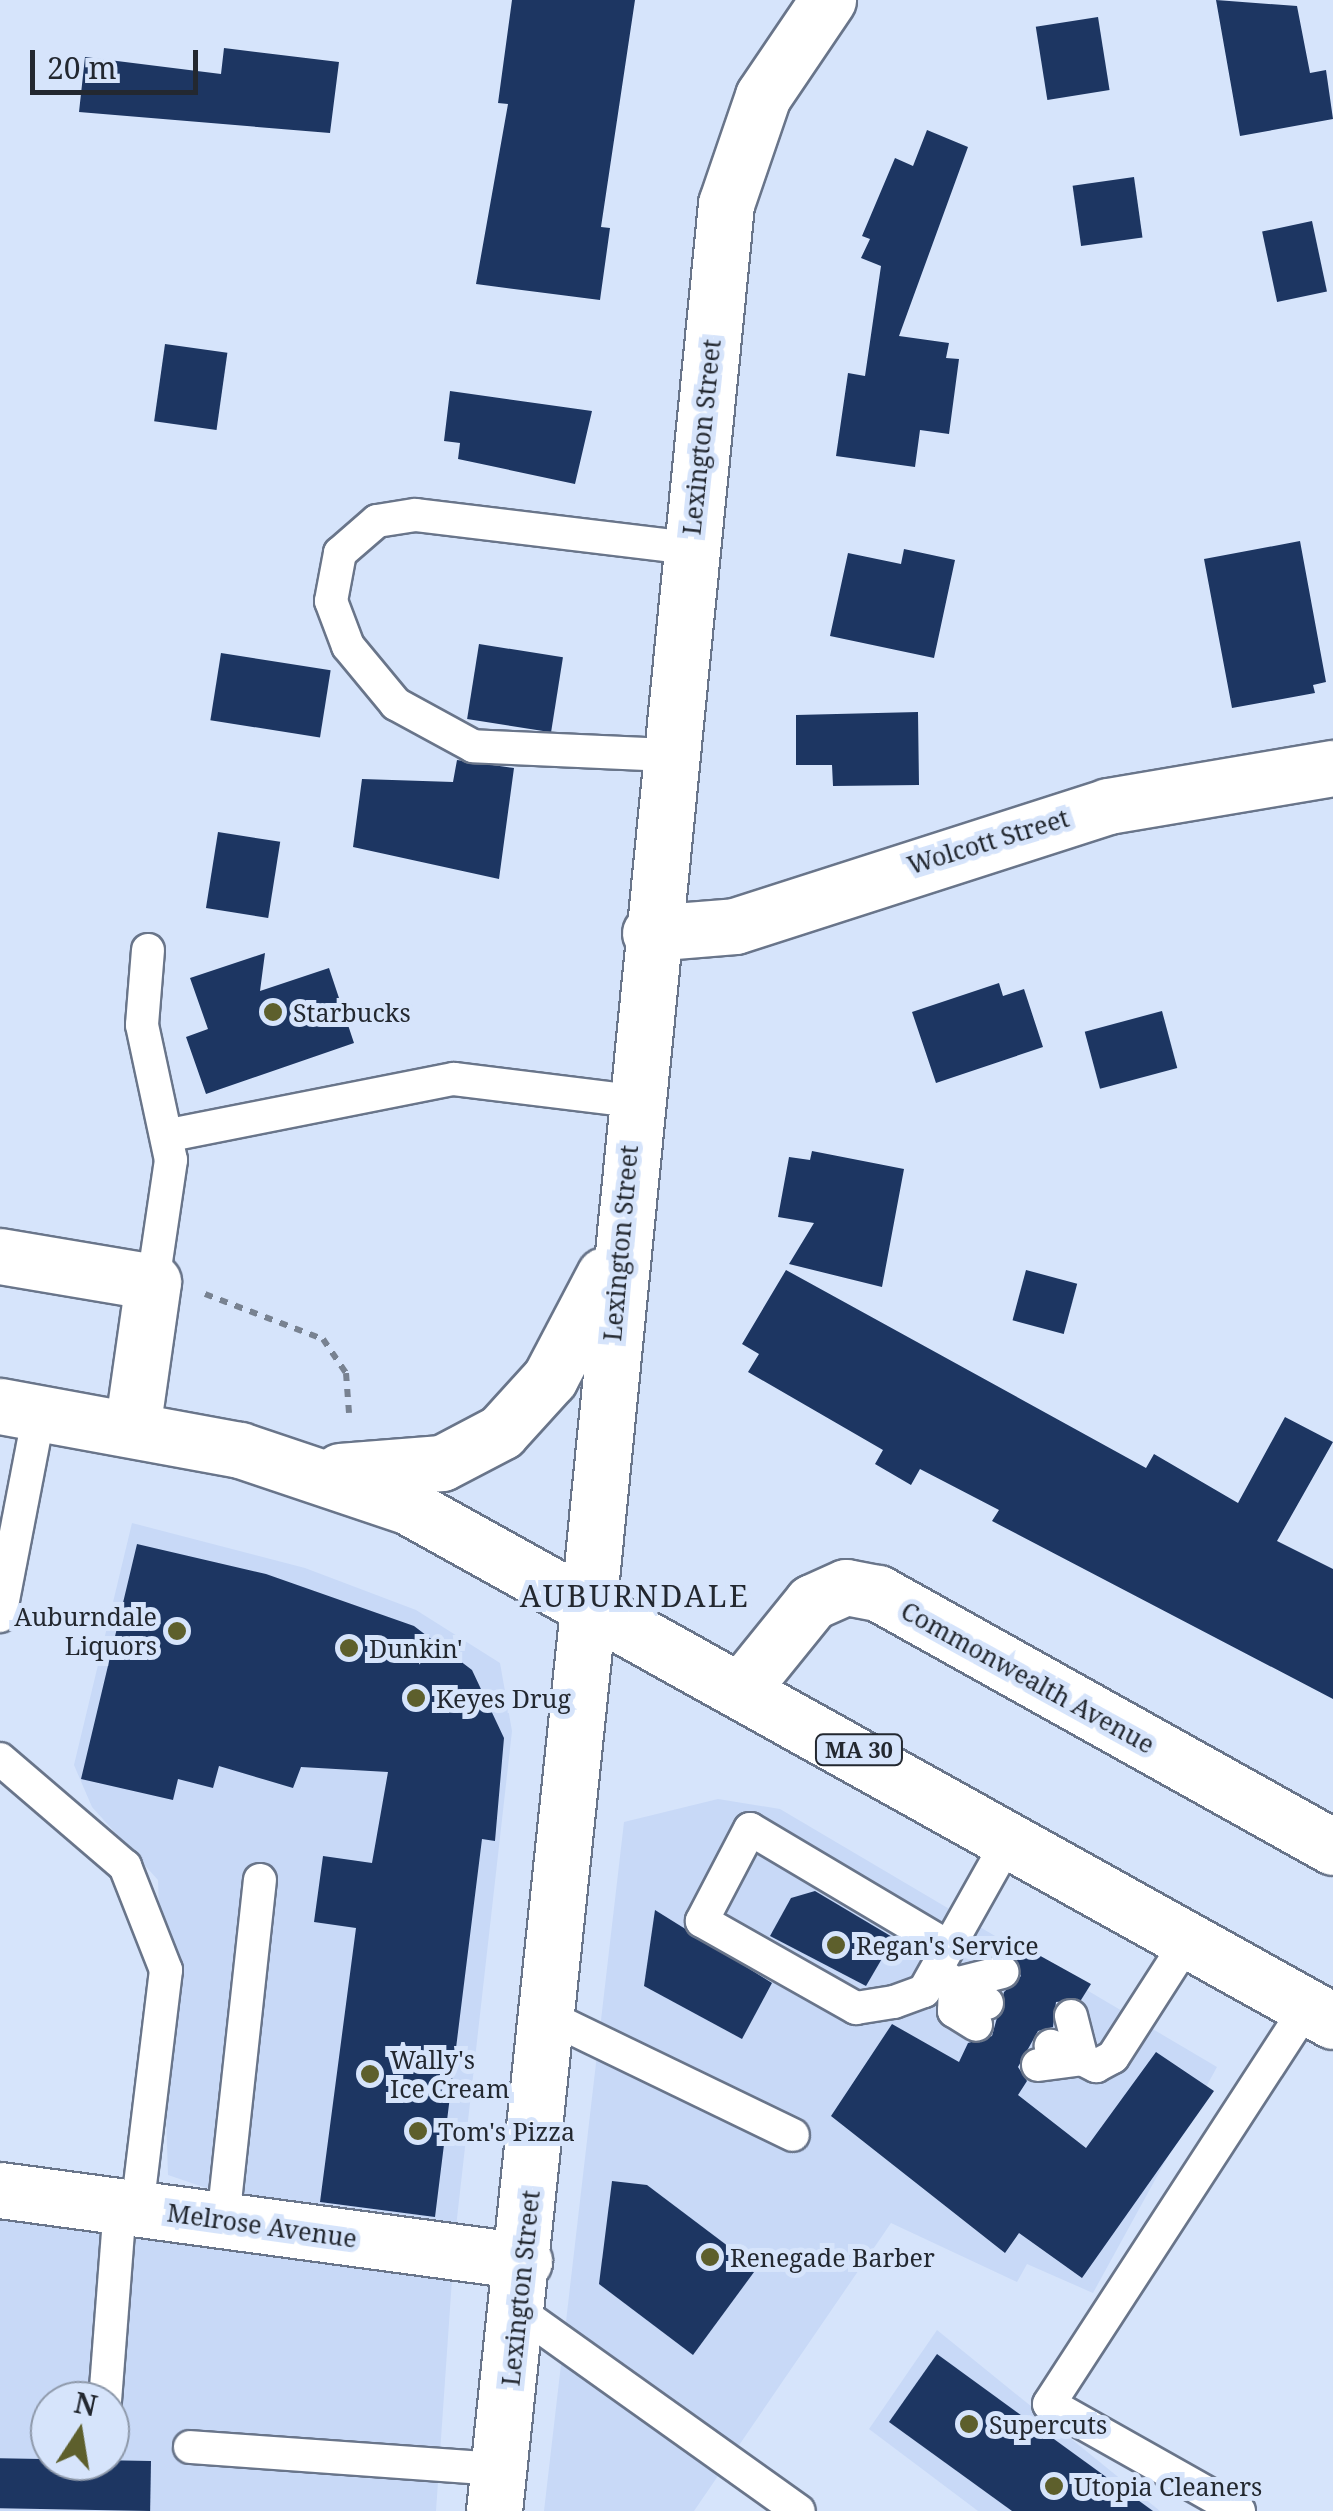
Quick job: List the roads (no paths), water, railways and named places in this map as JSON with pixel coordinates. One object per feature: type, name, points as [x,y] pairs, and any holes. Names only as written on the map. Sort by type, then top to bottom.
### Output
[{"type":"main road","name":"Lexington Street","points":[[497,2490],[589,1599],[618,1240],[689,548],[735,168],[764,96],[828,0]]},
{"type":"main road","name":"Wolcott Street","points":[[650,933],[735,926],[1108,806],[1333,768]]},
{"type":"main road","points":[[288,1463],[407,1470],[500,1432],[569,1348],[618,1240]]},
{"type":"main road","points":[[0,1256],[153,1282],[132,1429]]},
{"type":"main road","name":"MA 30","points":[[20,1409],[288,1463],[410,1507],[589,1599],[1320,2013]]},
{"type":"main road","name":"Commonwealth Avenue","points":[[744,1686],[812,1602],[846,1587],[878,1593],[1333,1848]]},
{"type":"main road","name":"Melrose Avenue","points":[[0,2190],[222,2220],[521,2285]]},
{"type":"lane","points":[[668,755],[473,746],[396,704],[348,646],[331,601],[340,554],[378,522],[416,516],[689,548]]},
{"type":"lane","points":[[148,950],[142,1024],[170,1135],[153,1282]]},
{"type":"lane","points":[[170,1135],[454,1079],[634,1101]]},
{"type":"lane","points":[[0,1616],[20,1409]]},
{"type":"lane","points":[[0,1758],[126,1866],[166,1970],[128,2207],[107,2381]]},
{"type":"lane","points":[[1002,1972],[946,1967],[750,1828],[702,1921],[856,2008],[924,1991],[946,1967],[1011,1836]]},
{"type":"lane","points":[[222,2220],[260,1880]]},
{"type":"lane","points":[[1045,2055],[1096,2066],[1112,2056],[1190,1937]]},
{"type":"lane","points":[[946,1967],[954,2010],[982,2014]]},
{"type":"lane","points":[[1238,2511],[1049,2404],[1215,2156],[1320,2013]]},
{"type":"lane","points":[[548,2016],[793,2135]]},
{"type":"lane","points":[[1071,2016],[1082,2060]]},
{"type":"lane","points":[[521,2285],[799,2511]]},
{"type":"lane","points":[[190,2447],[497,2490]]},
{"type":"place","name":"Starbucks","points":[[273,1012]]},
{"type":"place","name":"Auburndale Liquors","points":[[177,1631]]},
{"type":"place","name":"Dunkin'","points":[[349,1648]]},
{"type":"place","name":"Keyes Drug","points":[[416,1698]]},
{"type":"place","name":"Regan's Service","points":[[836,1945]]},
{"type":"place","name":"Wally's Ice Cream","points":[[370,2074]]},
{"type":"place","name":"Tom's Pizza","points":[[418,2131]]},
{"type":"place","name":"Renegade Barber","points":[[710,2257]]},
{"type":"place","name":"Supercuts","points":[[969,2424]]},
{"type":"place","name":"Utopia Cleaners","points":[[1054,2486]]},
{"type":"district","name":"AUBURNDALE","points":[[635,1596]]}]
